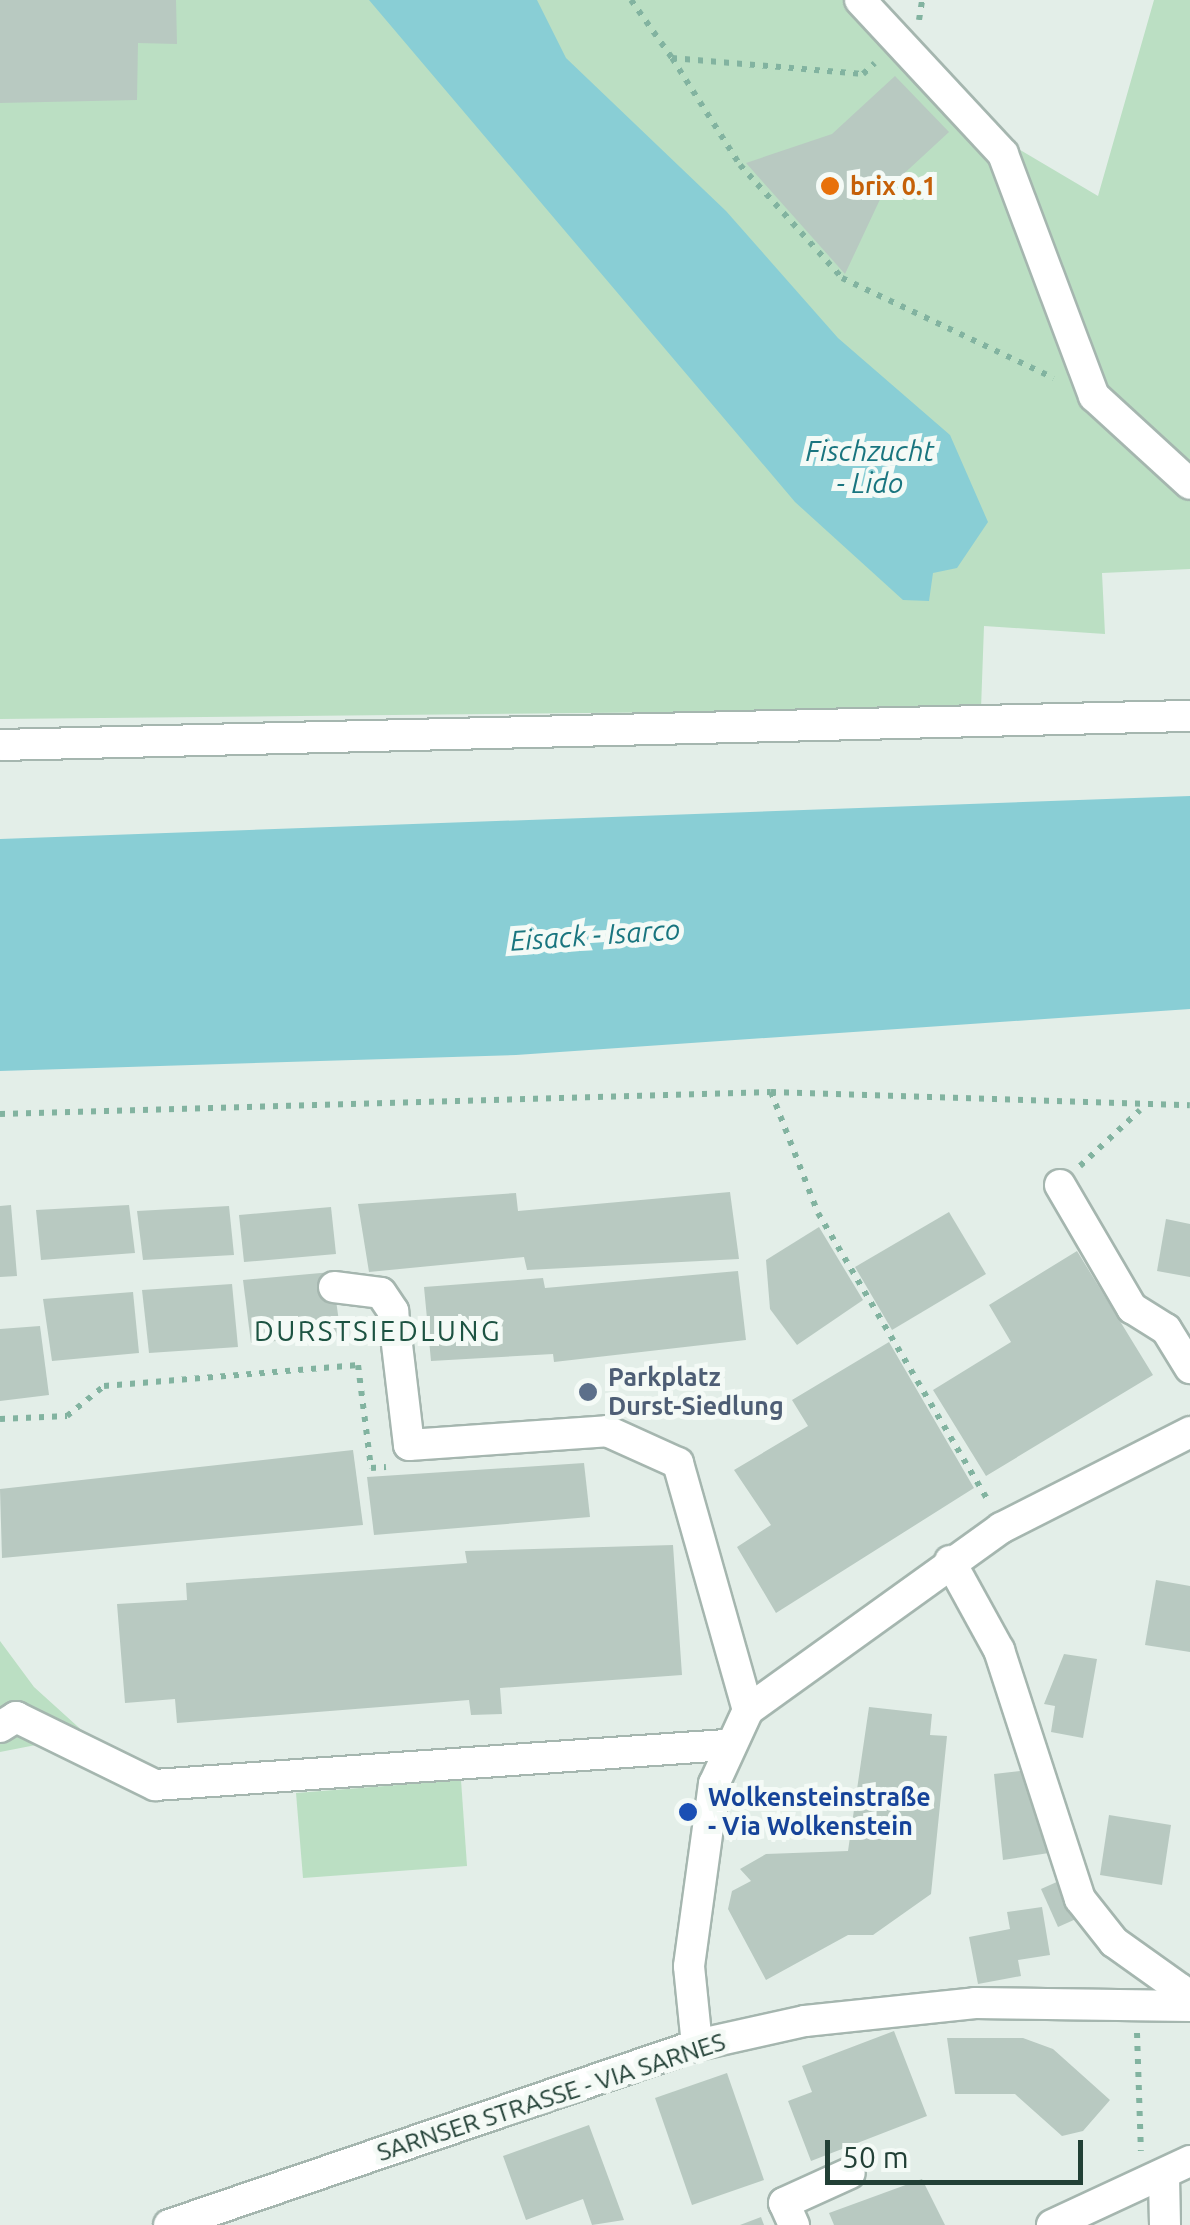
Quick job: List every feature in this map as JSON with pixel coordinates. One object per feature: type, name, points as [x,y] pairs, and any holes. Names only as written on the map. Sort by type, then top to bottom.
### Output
[{"type":"street","points":[[860,0],[1003,154],[1094,396],[1190,484]]},
{"type":"street","points":[[0,745],[1190,716]]},
{"type":"street","points":[[1060,1185],[1132,1308],[1166,1329],[1190,1368]]},
{"type":"street","points":[[334,1287],[381,1292],[392,1311],[409,1445],[608,1431],[663,1450],[689,1482],[748,1710]]},
{"type":"street","points":[[697,2045],[689,1966],[726,1745],[748,1710],[950,1561],[1190,1432]]},
{"type":"street","name":"SARNSER STRASSE - VIA SARNES","points":[[169,2225],[697,2045],[883,2007],[1136,2002],[1186,2005],[1180,1989],[1114,1942],[1080,1899],[999,1650],[950,1561]]},
{"type":"street","points":[[5,1714],[155,1785],[726,1745]]},
{"type":"street","points":[[794,2225],[784,2202],[850,2173]]},
{"type":"street","points":[[1052,2225],[1165,2175],[1165,2225]]},
{"type":"path","points":[[631,0],[740,165],[842,278],[898,312],[1094,396]]},
{"type":"path","points":[[672,58],[863,74],[899,42]]},
{"type":"path","points":[[770,1092],[818,1213],[992,1507]]},
{"type":"path","points":[[0,1114],[770,1092],[1141,1109],[1190,1105]]},
{"type":"path","points":[[1060,1185],[1141,1109]]},
{"type":"path","points":[[0,1419],[67,1416],[104,1386],[358,1365],[371,1468]]},
{"type":"path","points":[[1136,2002],[1165,2175]]},
{"type":"green space","points":[[0,0],[875,0],[1005,141],[1098,196],[1154,0],[1190,0],[1190,569],[1102,573],[1105,634],[984,626],[981,709],[0,719]]},
{"type":"green space","points":[[0,1641],[34,1687],[87,1735],[0,1752]]},
{"type":"green space","points":[[461,1780],[467,1866],[303,1878],[296,1793]]},
{"type":"water","name":"Fischzucht - Lido","points":[[369,0],[537,0],[566,58],[726,211],[838,338],[950,435],[988,522],[957,568],[933,573],[929,601],[903,600],[795,502]]},
{"type":"water","name":"Eisack - Isarco","points":[[1190,796],[1190,1009],[516,1055],[0,1071],[0,839]]},
{"type":"building","points":[[0,0],[176,0],[177,44],[138,43],[137,100],[0,103]]},
{"type":"building","points":[[895,76],[949,132],[883,193],[845,274],[746,163],[832,134]]},
{"type":"building","points":[[730,1192],[739,1259],[527,1270],[524,1257],[369,1272],[358,1204],[516,1193],[518,1211]]},
{"type":"building","points":[[11,1205],[17,1276],[0,1277],[0,1206]]},
{"type":"building","points":[[129,1205],[135,1253],[41,1260],[36,1210]]},
{"type":"building","points":[[229,1206],[234,1255],[143,1260],[137,1211]]},
{"type":"building","points":[[331,1207],[336,1254],[244,1262],[239,1215]]},
{"type":"building","points":[[949,1212],[986,1274],[892,1330],[855,1267]]},
{"type":"building","points":[[1166,1219],[1190,1224],[1190,1277],[1157,1271]]},
{"type":"building","points":[[819,1227],[863,1300],[797,1345],[770,1309],[766,1260]]},
{"type":"building","points":[[1077,1251],[1153,1375],[986,1476],[933,1390],[1011,1342],[989,1305]]},
{"type":"building","points":[[738,1271],[746,1340],[554,1362],[553,1354],[431,1361],[424,1287],[543,1278],[545,1288]]},
{"type":"building","points":[[332,1272],[341,1336],[251,1343],[243,1280]]},
{"type":"building","points":[[232,1284],[238,1347],[149,1353],[142,1290]]},
{"type":"building","points":[[133,1292],[139,1353],[52,1361],[43,1299]]},
{"type":"building","points":[[40,1326],[49,1395],[0,1401],[0,1329]]},
{"type":"building","points":[[889,1342],[974,1488],[776,1613],[737,1547],[771,1525],[734,1470],[808,1426],[792,1400]]},
{"type":"building","points":[[353,1450],[363,1525],[2,1558],[0,1489]]},
{"type":"building","points":[[584,1463],[590,1517],[374,1535],[367,1477]]},
{"type":"building","points":[[673,1545],[682,1675],[500,1688],[502,1714],[471,1715],[469,1700],[177,1723],[175,1699],[125,1703],[117,1604],[187,1600],[186,1583],[467,1563],[465,1551]]},
{"type":"building","points":[[1156,1580],[1190,1586],[1190,1652],[1145,1645]]},
{"type":"building","points":[[1064,1654],[1097,1659],[1083,1738],[1051,1732],[1055,1706],[1044,1704]]},
{"type":"building","points":[[869,1707],[932,1714],[930,1735],[947,1736],[931,1894],[873,1935],[848,1935],[766,1980],[728,1909],[732,1891],[751,1881],[740,1869],[766,1854],[848,1851]]},
{"type":"building","points":[[1028,1770],[1049,1853],[1003,1860],[994,1774]]},
{"type":"building","points":[[1109,1815],[1171,1825],[1162,1885],[1100,1875]]},
{"type":"building","points":[[1059,1881],[1076,1919],[1058,1927],[1041,1889]]},
{"type":"building","points":[[1042,1907],[1050,1955],[1018,1960],[1021,1976],[978,1984],[969,1937],[1010,1929],[1007,1912]]},
{"type":"building","points":[[894,2031],[927,2116],[811,2161],[788,2101],[812,2092],[802,2066]]},
{"type":"building","points":[[947,2038],[1023,2038],[1053,2049],[1110,2100],[1083,2131],[1062,2136],[1015,2094],[955,2094]]},
{"type":"building","points":[[727,2073],[764,2180],[692,2205],[655,2098]]},
{"type":"building","points":[[589,2125],[624,2220],[592,2225],[583,2199],[526,2220],[503,2156]]},
{"type":"building","points":[[922,2179],[945,2225],[834,2225],[829,2213]]},
{"type":"building","points":[[761,2217],[764,2225],[740,2225]]},
{"type":"place","name":"brix 0.1","points":[[830,186]]},
{"type":"place","name":"Parkplatz Durst-Siedlung","points":[[588,1392]]},
{"type":"place","name":"Wolkensteinstraße - Via Wolkenstein","points":[[688,1812]]},
{"type":"district","name":"DURSTSIEDLUNG","points":[[378,1331]]}]
